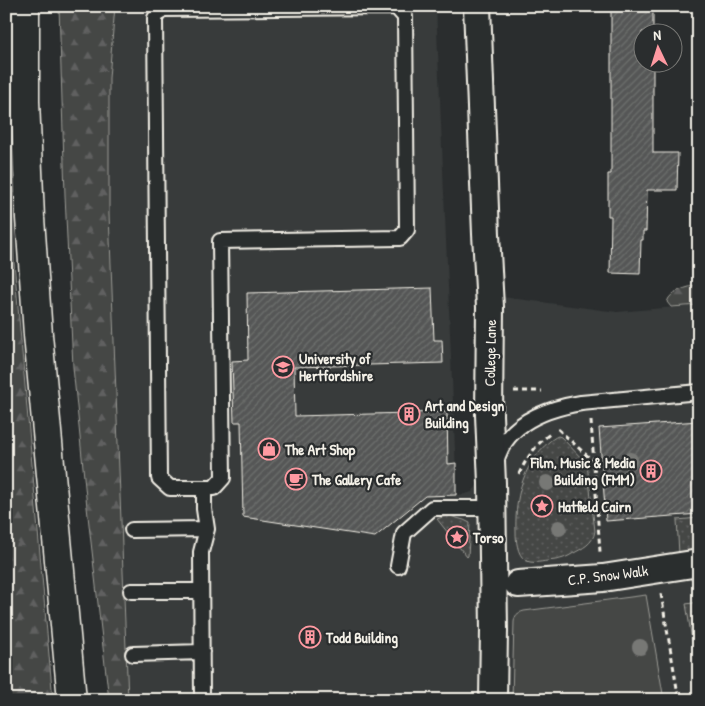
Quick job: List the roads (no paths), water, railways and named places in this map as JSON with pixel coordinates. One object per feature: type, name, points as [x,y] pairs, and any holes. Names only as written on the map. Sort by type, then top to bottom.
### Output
[{"type":"highway","points":[[25,6],[25,100],[30,218],[36,306],[72,700]]},
{"type":"street","name":"College Lane","points":[[478,6],[490,307],[490,434],[494,630],[493,700]]},
{"type":"street","name":"C.P. Snow Walk","points":[[518,584],[602,578],[699,563]]},
{"type":"lane","points":[[396,7],[405,17],[407,230],[400,238],[220,241],[223,478],[214,488],[204,488],[170,488],[159,478],[154,18],[162,9],[396,7]]},
{"type":"lane","points":[[398,566],[404,533],[432,508],[492,496],[498,454],[509,436],[523,423],[562,406],[699,392]]},
{"type":"lane","points":[[202,700],[201,552],[207,529],[204,509],[204,488]]},
{"type":"lane","points":[[132,530],[207,529]]},
{"type":"lane","points":[[131,591],[201,591]]},
{"type":"lane","points":[[133,654],[202,652]]},
{"type":"place","name":"University of Hertfordshire","points":[[283,367]]},
{"type":"place","name":"Art and Design Building","points":[[409,414]]},
{"type":"place","name":"The Art Shop","points":[[269,449]]},
{"type":"place","name":"Film, Music & Media Building (FMM)","points":[[651,471]]},
{"type":"place","name":"The Gallery Cafe","points":[[296,479]]},
{"type":"place","name":"Hatfield Cairn","points":[[542,506]]},
{"type":"place","name":"Torso","points":[[457,537]]},
{"type":"place","name":"Todd Building","points":[[310,637]]}]
